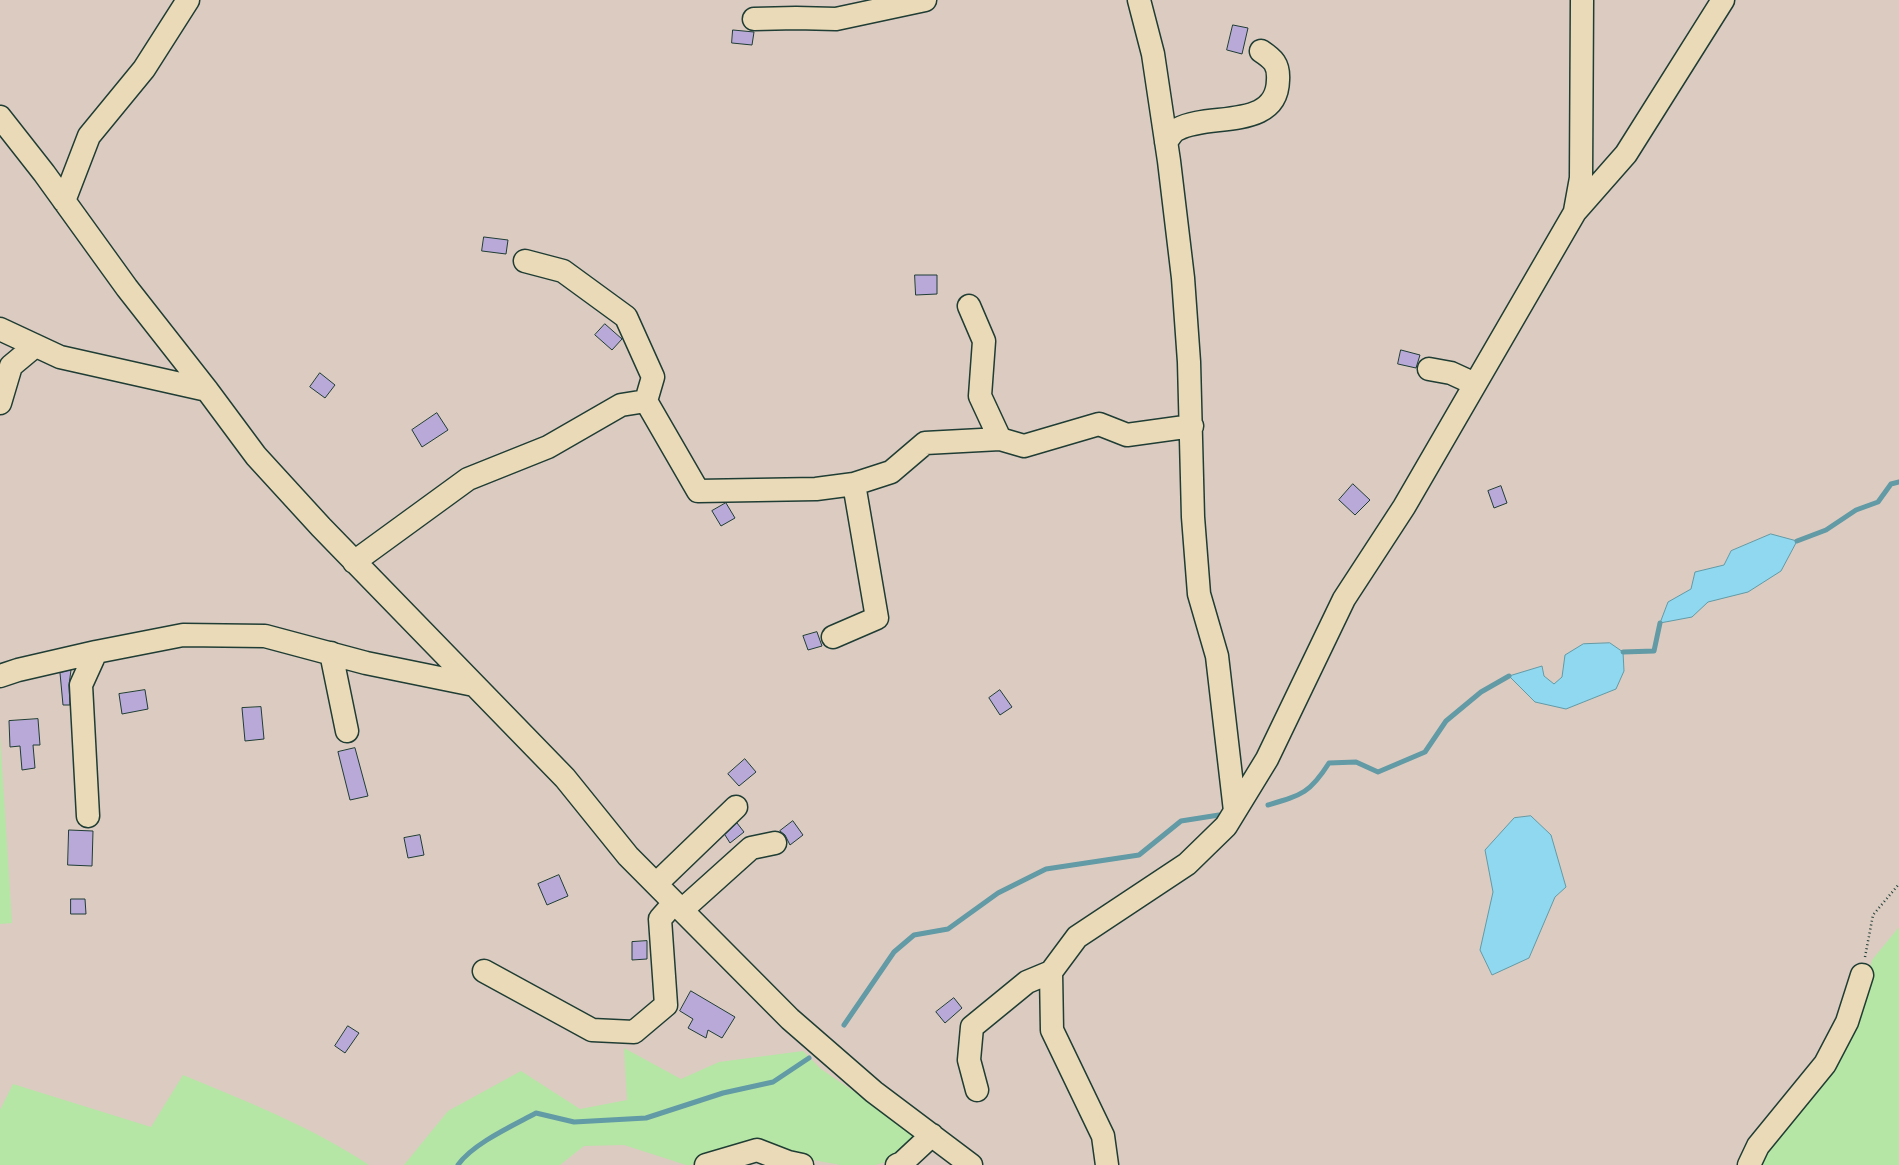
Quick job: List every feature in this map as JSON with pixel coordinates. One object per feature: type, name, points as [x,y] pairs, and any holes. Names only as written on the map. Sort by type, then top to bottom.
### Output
[{"type":"street","points":[[64,201],[89,136],[144,69],[188,0]]},
{"type":"street","points":[[754,19],[836,19],[925,0]]},
{"type":"street","points":[[1139,0],[1153,54],[1166,142],[1183,278],[1192,426],[1193,517],[1199,594],[1217,656],[1235,811]]},
{"type":"street","points":[[1575,212],[1581,178],[1582,0]]},
{"type":"street","points":[[978,1090],[969,1060],[972,1027],[1027,982],[1051,972],[1077,936],[1187,864],[1226,826],[1267,759],[1344,598],[1404,507],[1575,212],[1626,154],[1723,0]]},
{"type":"street","points":[[1166,142],[1177,129],[1194,123],[1251,116],[1270,104],[1278,90],[1278,75],[1274,59],[1261,51]]},
{"type":"street","points":[[2,123],[64,201],[127,288],[207,390],[256,456],[354,562],[565,778],[628,856],[790,1019],[874,1092],[971,1165]]},
{"type":"street","points":[[525,261],[564,271],[626,317],[653,377],[646,401],[698,491],[816,489],[854,484],[891,472],[925,443],[1000,439],[1024,446],[1099,424],[1128,435],[1192,426]]},
{"type":"street","points":[[969,306],[984,341],[980,396],[1000,439]]},
{"type":"street","points":[[0,329],[60,357],[207,390]]},
{"type":"street","points":[[0,403],[11,366],[35,346]]},
{"type":"street","points":[[1429,369],[1451,373],[1475,384]]},
{"type":"street","points":[[354,562],[468,479],[548,447],[621,405],[646,401]]},
{"type":"street","points":[[833,637],[877,618],[854,484]]},
{"type":"street","points":[[0,676],[18,670],[96,652],[183,635],[265,636],[366,662],[474,685]]},
{"type":"street","points":[[88,816],[81,685],[96,652]]},
{"type":"street","points":[[331,653],[347,731]]},
{"type":"street","points":[[656,884],[736,807]]},
{"type":"street","points":[[484,971],[592,1030],[634,1032],[666,1005],[660,919],[751,848],[775,843]]},
{"type":"street","points":[[1051,972],[1052,1030],[1103,1136],[1107,1165]]},
{"type":"street","points":[[1749,1165],[1758,1146],[1825,1064],[1847,1022],[1862,975]]},
{"type":"street","points":[[897,1165],[902,1164],[932,1135]]},
{"type":"street","points":[[706,1165],[757,1150],[788,1162],[802,1165]]},
{"type":"path","points":[[1862,975],[1873,915],[1899,884]]},
{"type":"green space","points":[[0,734],[12,923],[0,924]]},
{"type":"green space","points":[[1899,927],[1899,1165],[1756,1165],[1854,1027],[1872,960]]},
{"type":"green space","points":[[624,1048],[681,1079],[719,1062],[803,1051],[821,1069],[919,1136],[898,1159],[875,1165],[841,1165],[790,1156],[735,1150],[686,1165],[624,1145],[584,1146],[560,1165],[404,1165],[448,1111],[521,1071],[580,1109],[627,1100]]},
{"type":"green space","points":[[183,1075],[255,1105],[324,1138],[369,1165],[0,1165],[0,1110],[13,1084],[151,1127]]},
{"type":"water","points":[[1771,534],[1797,541],[1781,571],[1748,592],[1708,602],[1692,617],[1660,623],[1668,602],[1691,589],[1695,572],[1724,565],[1731,551]]},
{"type":"water","points":[[1610,643],[1623,652],[1624,671],[1616,689],[1566,709],[1535,702],[1509,676],[1542,666],[1544,676],[1554,684],[1562,677],[1565,655],[1583,644]]},
{"type":"water","points":[[1531,816],[1551,835],[1566,887],[1555,897],[1529,958],[1492,975],[1480,950],[1493,892],[1485,850],[1514,818]]},
{"type":"building","points":[[1233,25],[1248,28],[1242,54],[1227,50]]},
{"type":"building","points":[[733,30],[754,32],[752,45],[732,43]]},
{"type":"building","points":[[484,237],[508,240],[506,254],[482,251]]},
{"type":"building","points":[[915,275],[937,275],[937,294],[916,295]]},
{"type":"building","points":[[605,324],[622,339],[612,350],[595,335]]},
{"type":"building","points":[[1401,350],[1420,355],[1416,368],[1398,364]]},
{"type":"building","points":[[320,373],[335,385],[325,398],[310,387]]},
{"type":"building","points":[[437,413],[448,430],[422,447],[412,430]]},
{"type":"building","points":[[1353,484],[1370,500],[1355,515],[1339,500]]},
{"type":"building","points":[[1501,486],[1507,503],[1494,508],[1488,491]]},
{"type":"building","points":[[726,503],[735,518],[721,526],[712,511]]},
{"type":"building","points":[[817,632],[822,646],[808,650],[803,636]]},
{"type":"building","points":[[71,670],[69,685],[70,705],[63,705],[60,673]]},
{"type":"building","points":[[145,690],[148,709],[122,714],[119,694]]},
{"type":"building","points":[[1000,690],[1012,707],[1000,715],[989,698]]},
{"type":"building","points":[[261,707],[264,739],[245,741],[242,708]]},
{"type":"building","points":[[38,719],[40,745],[33,745],[35,768],[22,770],[20,746],[10,747],[9,721]]},
{"type":"building","points":[[355,748],[368,796],[350,800],[338,752]]},
{"type":"building","points":[[745,759],[756,772],[739,786],[728,774]]},
{"type":"building","points":[[793,821],[803,835],[790,845],[785,835],[780,831]]},
{"type":"building","points":[[737,823],[744,832],[730,843],[725,835]]},
{"type":"building","points":[[69,830],[93,831],[92,866],[68,865]]},
{"type":"building","points":[[420,835],[424,855],[408,858],[404,838]]},
{"type":"building","points":[[559,875],[568,896],[547,905],[538,884]]},
{"type":"building","points":[[71,899],[85,899],[86,914],[71,914]]},
{"type":"building","points":[[647,941],[647,959],[632,960],[632,942]]},
{"type":"building","points":[[691,991],[735,1017],[722,1038],[708,1030],[706,1038],[688,1028],[693,1019],[680,1011]]},
{"type":"building","points":[[954,998],[962,1008],[945,1023],[936,1012]]},
{"type":"building","points":[[348,1026],[359,1033],[345,1053],[335,1046]]},
{"type":"waterway","points":[[1797,541],[1826,530],[1856,510],[1878,502],[1891,484],[1899,482]]},
{"type":"waterway","points":[[1623,652],[1654,651],[1660,623]]},
{"type":"waterway","points":[[1268,805],[1304,792],[1316,781],[1329,763],[1356,762],[1378,772],[1425,752],[1446,721],[1481,692],[1509,676]]},
{"type":"waterway","points":[[844,1025],[894,952],[914,935],[948,929],[998,893],[1046,869],[1139,855],[1181,821],[1219,815]]},
{"type":"waterway","points":[[458,1165],[464,1157],[483,1142],[536,1113],[574,1122],[646,1118],[723,1093],[773,1082],[809,1058]]}]
